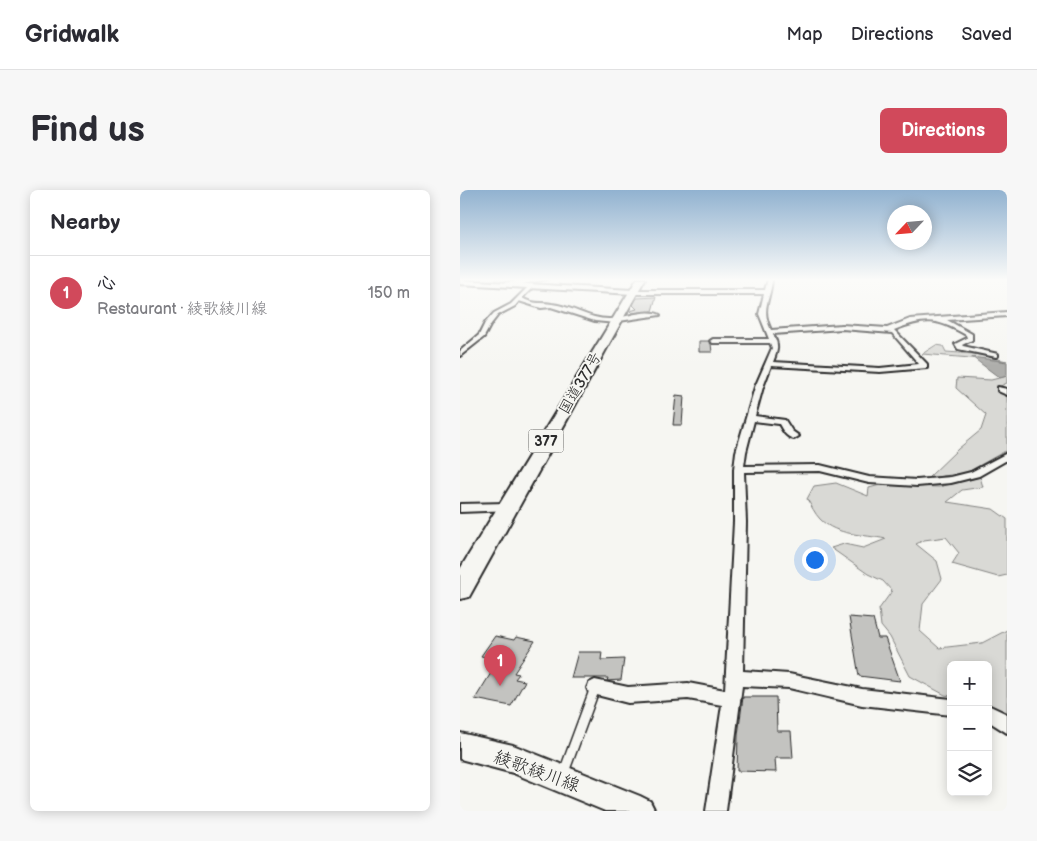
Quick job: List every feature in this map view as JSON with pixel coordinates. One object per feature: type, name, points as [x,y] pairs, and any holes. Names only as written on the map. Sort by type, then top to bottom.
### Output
[{"type":"highway","name":"国道377号","points":[[460,590],[624,308]]},
{"type":"main road","name":"綾歌綾川線","points":[[460,746],[513,759],[640,811]]},
{"type":"street","points":[[460,354],[482,336],[488,323],[496,314],[507,308]]},
{"type":"street","points":[[560,308],[595,319],[617,320],[643,314],[657,315]]},
{"type":"street","points":[[716,811],[735,678],[740,522],[739,469],[750,418],[775,348],[762,315],[764,308]]},
{"type":"street","points":[[888,330],[900,324],[915,321],[1007,314]]},
{"type":"street","points":[[915,321],[948,322],[969,334],[970,338],[958,344],[960,348],[996,355]]},
{"type":"street","points":[[713,341],[772,337],[842,326],[888,330],[894,332],[924,366],[880,370],[769,364]]},
{"type":"street","points":[[750,418],[782,422],[789,433],[794,436]]},
{"type":"street","points":[[739,469],[782,470],[820,468],[869,480],[917,483],[951,480],[975,474],[1007,456]]},
{"type":"street","points":[[460,508],[508,507]]},
{"type":"street","points":[[735,678],[789,681],[862,697],[947,707]]},
{"type":"street","points":[[595,688],[628,695],[688,691],[732,699]]},
{"type":"street","points":[[992,715],[1007,724]]},
{"type":"lane","points":[[562,779],[595,688]]},
{"type":"shaded area","points":[[936,345],[943,346],[946,352],[975,354],[1007,361],[922,354]]},
{"type":"shaded area","points":[[972,357],[1007,362],[1007,376],[1000,378]]},
{"type":"shaded area","points":[[1007,376],[1007,383],[996,388],[1007,396],[1007,450],[966,473],[928,478],[981,430],[986,415],[956,388],[957,378],[991,380]]},
{"type":"shaded area","points":[[980,477],[983,487],[962,490],[947,502],[993,509],[1007,519],[1007,575],[998,577],[952,564],[959,553],[946,537],[924,540],[916,544],[937,561],[942,579],[923,604],[920,631],[939,648],[982,643],[1007,630],[1007,715],[992,706],[992,661],[947,661],[947,695],[910,676],[890,637],[881,626],[879,609],[892,591],[883,581],[868,574],[831,548],[844,544],[863,548],[886,539],[851,534],[834,529],[820,519],[807,499],[814,486],[836,483],[868,496],[869,488],[880,485],[939,487]]},
{"type":"building","points":[[653,308],[652,311],[632,313],[630,311]]},
{"type":"building","points":[[699,341],[708,341],[711,344],[712,352],[699,352]]},
{"type":"building","points":[[676,395],[684,396],[682,425],[673,425]]},
{"type":"building","points":[[849,617],[873,619],[878,638],[885,638],[900,681],[859,676]]},
{"type":"building","points":[[495,636],[514,640],[516,637],[535,641],[514,673],[519,674],[515,679],[525,681],[511,706],[475,699],[499,660],[481,656]]},
{"type":"building","points":[[578,652],[602,652],[601,660],[624,659],[621,680],[607,681],[608,678],[571,678]]},
{"type":"building","points":[[743,697],[776,697],[777,731],[791,731],[793,758],[775,758],[776,772],[737,771],[738,735]]},
{"type":"waterway","points":[[628,308],[627,310],[630,316]]},
{"type":"place","name":"心","points":[[500,686]]}]
